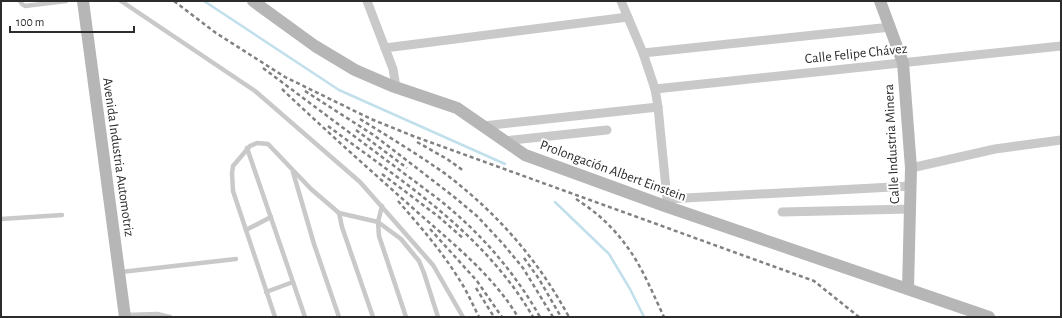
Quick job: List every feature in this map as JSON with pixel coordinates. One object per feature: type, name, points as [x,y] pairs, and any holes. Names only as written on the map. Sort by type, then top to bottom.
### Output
[{"type":"main road","name":"Avenida Industria Automotriz","points":[[83,1],[125,316]]},
{"type":"main road","name":"Prolongación Albert Einstein","points":[[253,1],[316,46],[355,70],[392,86],[457,108],[525,155],[666,203],[908,289],[965,312],[989,317]]},
{"type":"main road","name":"Calle Industria Minera","points":[[880,1],[891,27],[903,63],[911,168],[908,289]]},
{"type":"street","points":[[367,1],[394,74],[395,81],[392,86]]},
{"type":"street","points":[[621,1],[643,53],[655,89],[658,107],[666,203],[911,186]]},
{"type":"street","points":[[385,48],[628,17]]},
{"type":"street","points":[[643,53],[891,27]]},
{"type":"street","name":"Calle Felipe Chávez","points":[[655,89],[1061,46]]},
{"type":"street","points":[[483,126],[658,107]]},
{"type":"street","points":[[504,141],[607,130]]},
{"type":"street","points":[[911,168],[995,148],[1061,140]]},
{"type":"street","points":[[782,212],[910,209]]},
{"type":"lane","points":[[20,1],[25,6],[66,1]]},
{"type":"lane","points":[[121,1],[255,91],[360,182],[433,265],[463,317]]},
{"type":"lane","points":[[275,317],[232,191],[231,182],[233,166],[247,148],[257,143],[268,144],[311,189],[339,212],[378,222],[400,239],[419,261],[438,317]]},
{"type":"lane","points":[[247,148],[305,317]]},
{"type":"lane","points":[[293,170],[314,244],[339,317]]},
{"type":"lane","points":[[382,206],[378,222],[380,240],[406,317]]},
{"type":"lane","points":[[339,212],[342,227],[373,317]]},
{"type":"lane","points":[[1,219],[62,215]]},
{"type":"lane","points":[[246,230],[271,218]]},
{"type":"lane","points":[[119,273],[236,259]]},
{"type":"lane","points":[[266,292],[293,282]]},
{"type":"lane","points":[[125,316],[157,314],[170,317]]},
{"type":"waterway","points":[[204,1],[339,90],[505,164]]},
{"type":"waterway","points":[[555,202],[609,254],[630,289],[644,317]]},
{"type":"railway","points":[[174,1],[216,33],[285,77],[371,119],[413,136],[814,281],[859,317]]},
{"type":"railway","points":[[263,68],[437,198],[467,224],[507,268],[530,300],[540,317]]},
{"type":"railway","points":[[282,89],[471,260],[508,301],[518,317]]},
{"type":"railway","points":[[305,91],[375,136],[477,216],[523,268],[553,317]]},
{"type":"railway","points":[[360,119],[447,175],[484,206],[516,240],[544,276],[569,317]]},
{"type":"railway","points":[[328,126],[413,189],[441,211],[467,235],[491,260],[513,287],[533,317]]},
{"type":"railway","points":[[356,130],[407,168]]},
{"type":"railway","points":[[417,142],[447,159],[464,171]]},
{"type":"railway","points":[[382,174],[439,217],[464,239]]},
{"type":"railway","points":[[576,199],[603,219],[615,231],[631,252],[664,317]]},
{"type":"railway","points":[[398,201],[444,256],[463,286],[479,317]]},
{"type":"railway","points":[[430,229],[477,281],[502,317]]},
{"type":"railway","points":[[524,258],[539,279],[561,317]]},
{"type":"railway","points":[[476,288],[494,317]]}]
